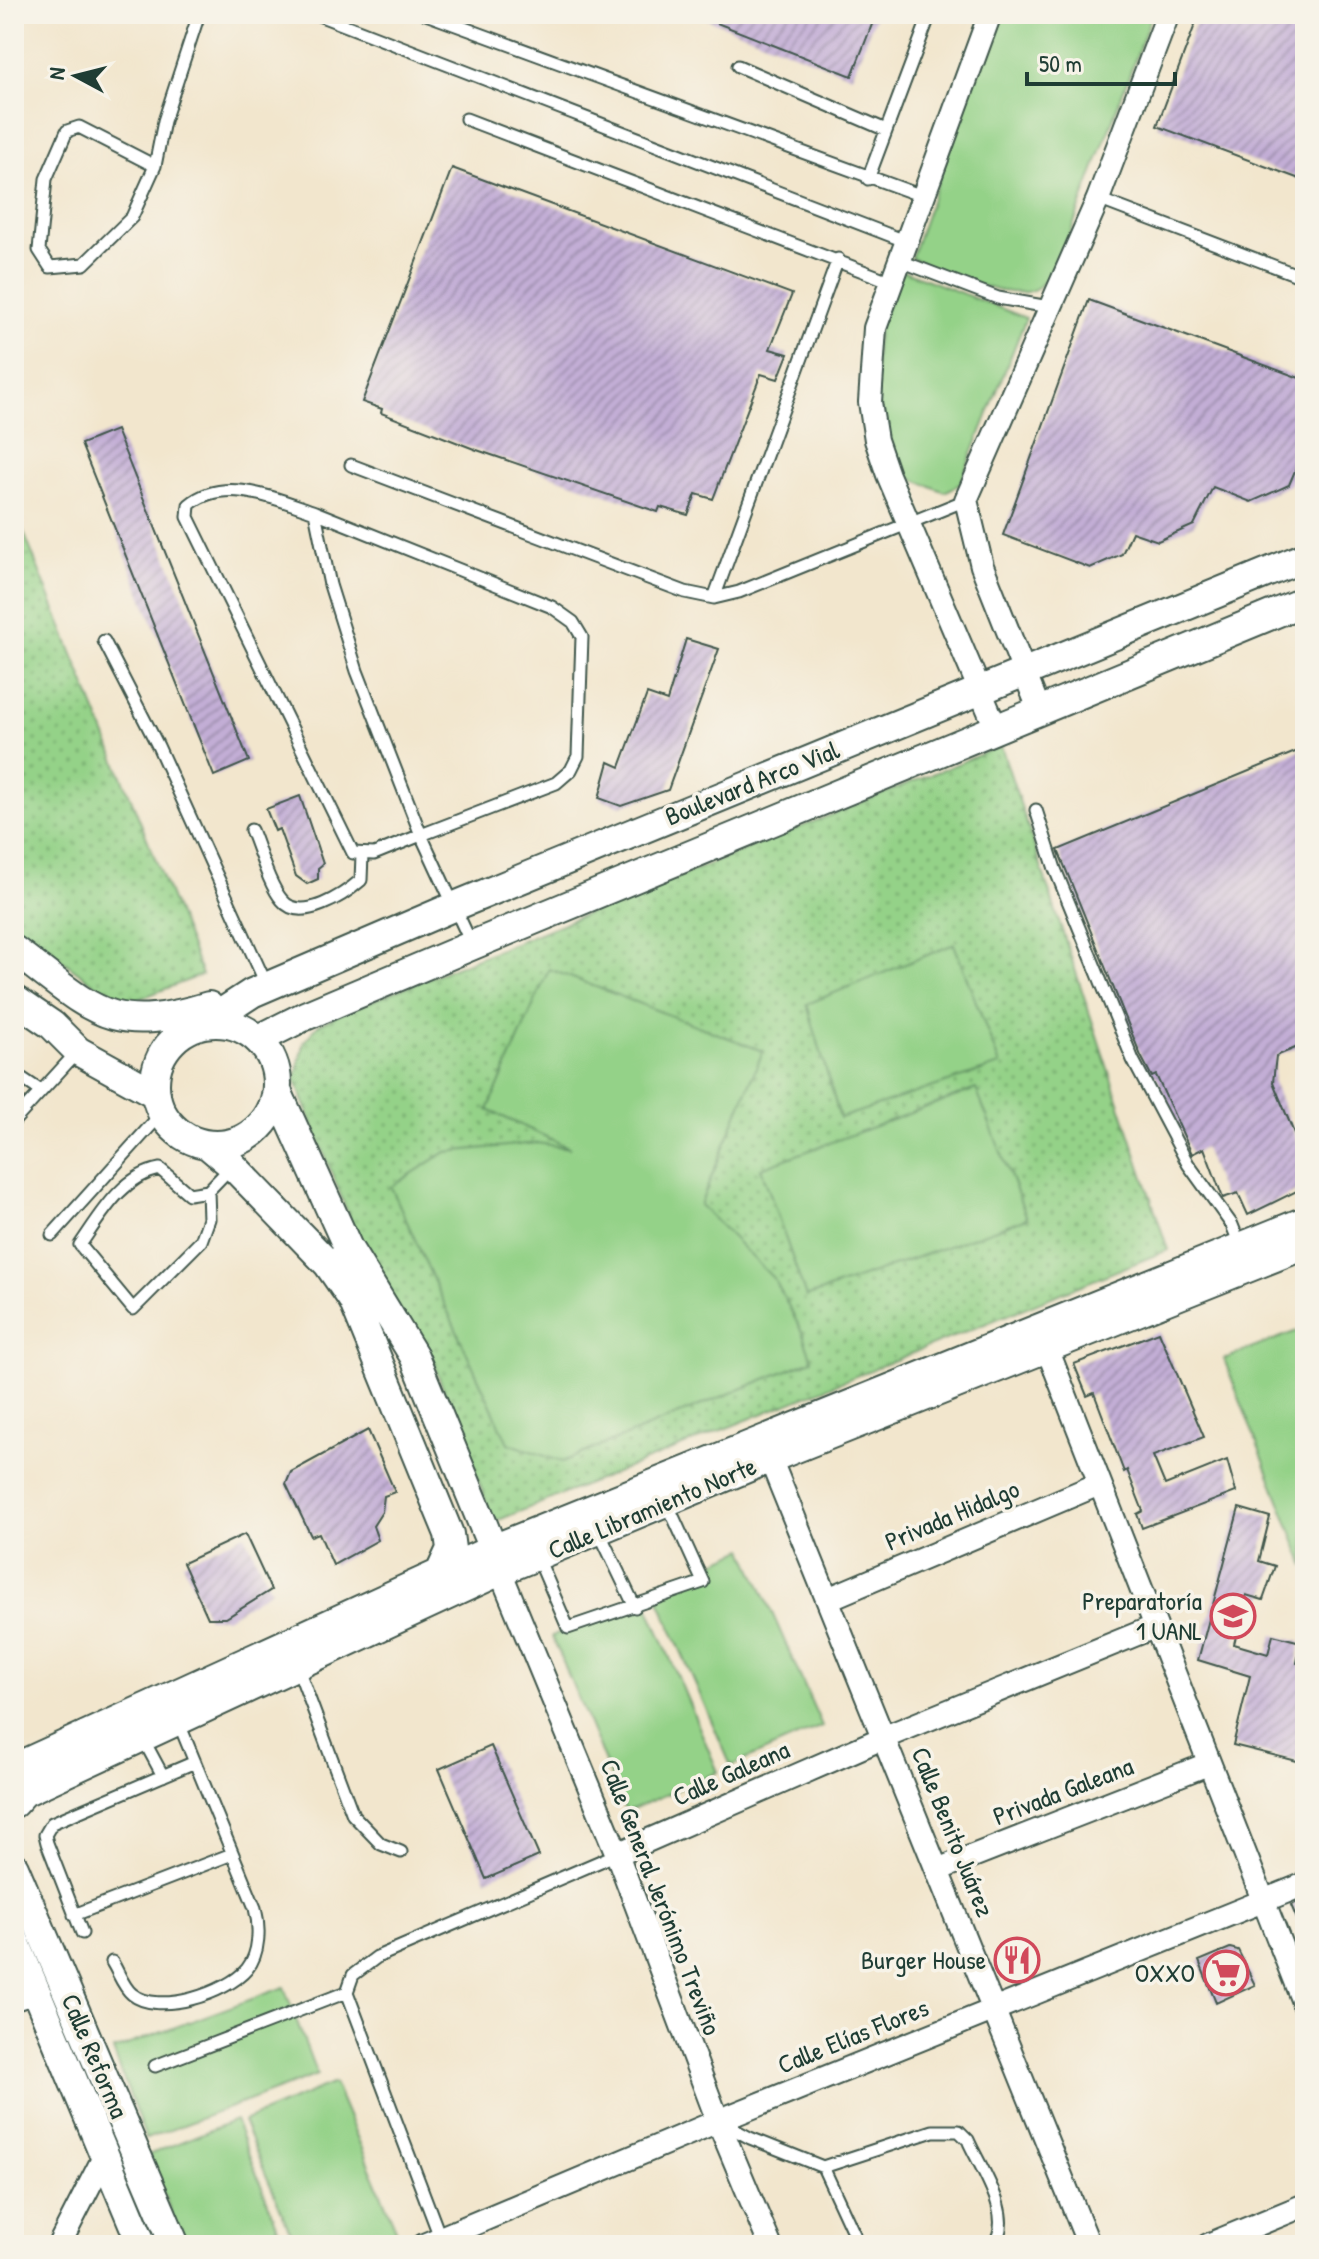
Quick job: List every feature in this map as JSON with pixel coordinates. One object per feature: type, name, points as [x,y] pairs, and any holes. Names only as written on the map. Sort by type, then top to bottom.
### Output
[{"type":"street","points":[[990,14],[875,328],[870,402],[876,440],[996,728]]},
{"type":"street","points":[[1039,709],[982,566],[966,500],[1098,199],[1168,14]]},
{"type":"street","name":"Boulevard Arco Vial","points":[[206,1023],[260,990],[455,906],[1023,670],[1305,557]]},
{"type":"street","name":"Boulevard Arco Vial","points":[[259,1039],[305,1016],[473,945],[1305,601]]},
{"type":"street","points":[[14,950],[97,1012],[125,1020],[196,1010],[260,990]]},
{"type":"street","points":[[14,999],[52,1025],[78,1051],[159,1104],[181,1134],[208,1145],[233,1166],[328,1264],[353,1300],[395,1343],[496,1560]]},
{"type":"street","points":[[159,1104],[155,1075],[161,1056],[180,1035],[206,1023],[225,1022],[244,1028],[259,1039],[274,1064],[278,1093],[348,1248],[414,1356],[496,1560]]},
{"type":"street","points":[[208,1145],[227,1145],[261,1127],[272,1111],[278,1093]]},
{"type":"street","name":"Calle Libramiento Norte","points":[[1043,1338],[1240,1246],[1305,1221]]},
{"type":"street","name":"Calle Libramiento Norte","points":[[14,1803],[24,1792],[296,1666],[496,1560],[1043,1338],[1305,1245]]},
{"type":"street","points":[[353,1300],[449,1534],[451,1549],[439,1575]]},
{"type":"street","points":[[1043,1338],[1305,2007]]},
{"type":"street","name":"Calle Libramiento Norte","points":[[14,1768],[439,1575],[496,1560],[537,1557],[666,1502],[766,1449]]},
{"type":"street","name":"Calle Benito Juárez","points":[[766,1449],[1089,2245]]},
{"type":"street","name":"Privada Hidalgo","points":[[828,1599],[1099,1484]]},
{"type":"street","name":"Calle General Jerónimo Treviño","points":[[496,1560],[617,1854],[718,2121],[770,2245]]},
{"type":"street","name":"Calle Galeana","points":[[617,1854],[885,1737],[1154,1627]]},
{"type":"street","name":"Privada Galeana","points":[[937,1870],[1208,1764]]},
{"type":"street","name":"Calle Reforma","points":[[14,1867],[175,2245]]},
{"type":"street","name":"Calle Elías Flores","points":[[436,2242],[718,2121],[1305,1884]]},
{"type":"street","name":"Calle Reforma","points":[[14,1939],[25,1996],[105,2155],[142,2245]]},
{"type":"street","points":[[59,2245],[105,2155]]},
{"type":"street","points":[[1208,2245],[1305,2205]]},
{"type":"lane","points":[[155,166],[79,127],[67,131],[46,179],[39,250],[50,267],[84,264],[132,217],[155,166],[164,121],[199,14]]},
{"type":"lane","points":[[316,14],[897,261],[998,298],[1049,307]]},
{"type":"lane","points":[[426,14],[868,179],[922,196]]},
{"type":"lane","points":[[868,179],[930,14]]},
{"type":"lane","points":[[738,66],[886,130]]},
{"type":"lane","points":[[466,119],[838,259],[897,261]]},
{"type":"lane","points":[[1098,199],[1305,278]]},
{"type":"lane","points":[[714,598],[838,259]]},
{"type":"lane","points":[[351,465],[685,592],[714,598],[739,592],[966,500]]},
{"type":"lane","points":[[218,491],[241,491],[315,512],[552,607],[573,622],[582,637],[578,756],[571,770],[556,783],[421,835],[362,855],[353,853],[188,517],[189,505],[200,496],[218,491]]},
{"type":"lane","points":[[315,512],[330,585],[357,671],[421,835],[473,945]]},
{"type":"lane","points":[[104,641],[158,746],[260,990]]},
{"type":"lane","points":[[1036,810],[1060,883],[1133,1060],[1188,1164],[1232,1225],[1240,1246]]},
{"type":"lane","points":[[251,830],[282,901],[294,908],[307,909],[344,895],[361,880],[362,855]]},
{"type":"lane","points":[[14,1121],[78,1051]]},
{"type":"lane","points":[[14,1073],[41,1091]]},
{"type":"lane","points":[[52,1235],[159,1104]]},
{"type":"lane","points":[[208,1191],[209,1219],[201,1241],[133,1309],[80,1245],[116,1194],[145,1172],[160,1169],[189,1194],[208,1191],[233,1166]]},
{"type":"lane","points":[[537,1557],[568,1628],[703,1582],[666,1502]]},
{"type":"lane","points":[[598,1531],[635,1607]]},
{"type":"lane","points":[[296,1666],[353,1815],[381,1844],[401,1852]]},
{"type":"lane","points":[[112,1962],[131,1993],[153,2004],[174,2004],[222,1986],[246,1970],[254,1956],[259,1923],[178,1721]]},
{"type":"lane","points":[[142,1737],[163,1776]]},
{"type":"lane","points":[[82,1933],[47,1843],[48,1828],[52,1823],[195,1762]]},
{"type":"lane","points":[[74,1915],[232,1854]]},
{"type":"lane","name":"Calle Galeana","points":[[347,1992],[353,1975],[377,1957],[617,1854]]},
{"type":"lane","points":[[155,2066],[347,1992],[436,2242]]},
{"type":"lane","points":[[718,2121],[750,2138],[823,2167],[933,2131],[959,2131],[968,2140],[1000,2214],[1003,2226],[993,2245]]},
{"type":"lane","points":[[823,2167],[859,2245]]},
{"type":"green space","points":[[996,14],[1152,14],[1057,269],[1033,290],[1021,293],[972,283],[911,258]]},
{"type":"green space","points":[[902,270],[1026,318],[960,484],[945,492],[902,475],[888,441],[879,404],[875,365],[879,328]]},
{"type":"green space","points":[[14,508],[202,975],[123,1005],[14,925]]},
{"type":"green space","points":[[1001,746],[1168,1250],[494,1522],[430,1354],[373,1278],[295,1079],[304,1042],[318,1025],[337,1015]]},
{"type":"green space","points":[[954,944],[1000,1065],[840,1118],[807,1004]]},
{"type":"green space","points":[[549,969],[763,1051],[700,1205],[775,1280],[802,1332],[812,1360],[562,1462],[508,1443],[391,1187],[446,1152],[537,1143],[570,1148],[488,1110]]},
{"type":"green space","points":[[976,1089],[1027,1218],[806,1297],[761,1168]]},
{"type":"green space","points":[[1305,1328],[1305,1566],[1224,1359]]},
{"type":"green space","points":[[744,1549],[822,1726],[731,1766],[654,1589]]},
{"type":"green space","points":[[643,1594],[718,1772],[626,1812],[552,1636]]},
{"type":"green space","points":[[284,1987],[317,2075],[146,2139],[113,2050]]},
{"type":"green space","points":[[334,2083],[397,2231],[363,2245],[296,2245],[243,2121]]},
{"type":"green space","points":[[235,2120],[285,2245],[184,2245],[148,2155]]},
{"type":"building","points":[[694,14],[876,14],[852,76]]},
{"type":"building","points":[[1199,14],[1305,14],[1305,181],[1157,126]]},
{"type":"building","points":[[452,168],[792,294],[770,349],[788,354],[778,379],[761,374],[713,499],[696,494],[688,515],[660,507],[658,512],[474,449],[381,413],[382,409],[362,402]]},
{"type":"building","points":[[1089,300],[1305,380],[1305,447],[1289,485],[1251,502],[1213,487],[1194,525],[1158,541],[1132,532],[1122,554],[1090,568],[1003,535]]},
{"type":"building","points":[[116,430],[249,761],[214,776],[81,444]]},
{"type":"building","points":[[686,639],[719,649],[668,790],[621,806],[599,798],[609,762],[620,767],[647,694],[667,701]]},
{"type":"building","points":[[1305,748],[1305,1044],[1276,1056],[1273,1082],[1305,1160],[1305,1187],[1248,1215],[1238,1193],[1223,1198],[1204,1148],[1192,1154],[1156,1075],[1152,1077],[1141,1056],[1058,850]]},
{"type":"building","points":[[300,796],[323,864],[318,868],[318,879],[307,884],[296,876],[279,829],[275,831],[266,809]]},
{"type":"building","points":[[1159,1332],[1204,1437],[1153,1456],[1165,1485],[1227,1460],[1236,1492],[1142,1528],[1137,1514],[1143,1511],[1127,1470],[1124,1472],[1094,1393],[1087,1396],[1074,1364]]},
{"type":"building","points":[[368,1430],[395,1492],[384,1496],[382,1512],[373,1526],[378,1540],[333,1565],[319,1533],[311,1536],[286,1484],[291,1472]]},
{"type":"building","points":[[1239,1508],[1270,1517],[1259,1561],[1275,1566],[1263,1600],[1246,1595],[1234,1644],[1268,1654],[1273,1635],[1301,1642],[1297,1663],[1305,1665],[1305,1763],[1233,1745],[1250,1676],[1198,1660]]},
{"type":"building","points":[[245,1534],[271,1590],[226,1618],[208,1618],[183,1563]]},
{"type":"building","points":[[491,1746],[539,1856],[486,1879],[439,1769]]},
{"type":"building","points":[[1305,1899],[1305,1938],[1291,1905]]},
{"type":"building","name":"OXXO","points":[[1230,1948],[1238,1950],[1255,1985],[1216,2003],[1199,1961]]},
{"type":"place","name":"Preparatoría 1 UANL","points":[[1233,1616]]},
{"type":"place","name":"Burger House","points":[[1017,1960]]},
{"type":"place","name":"OXXO","points":[[1226,1973]]}]
